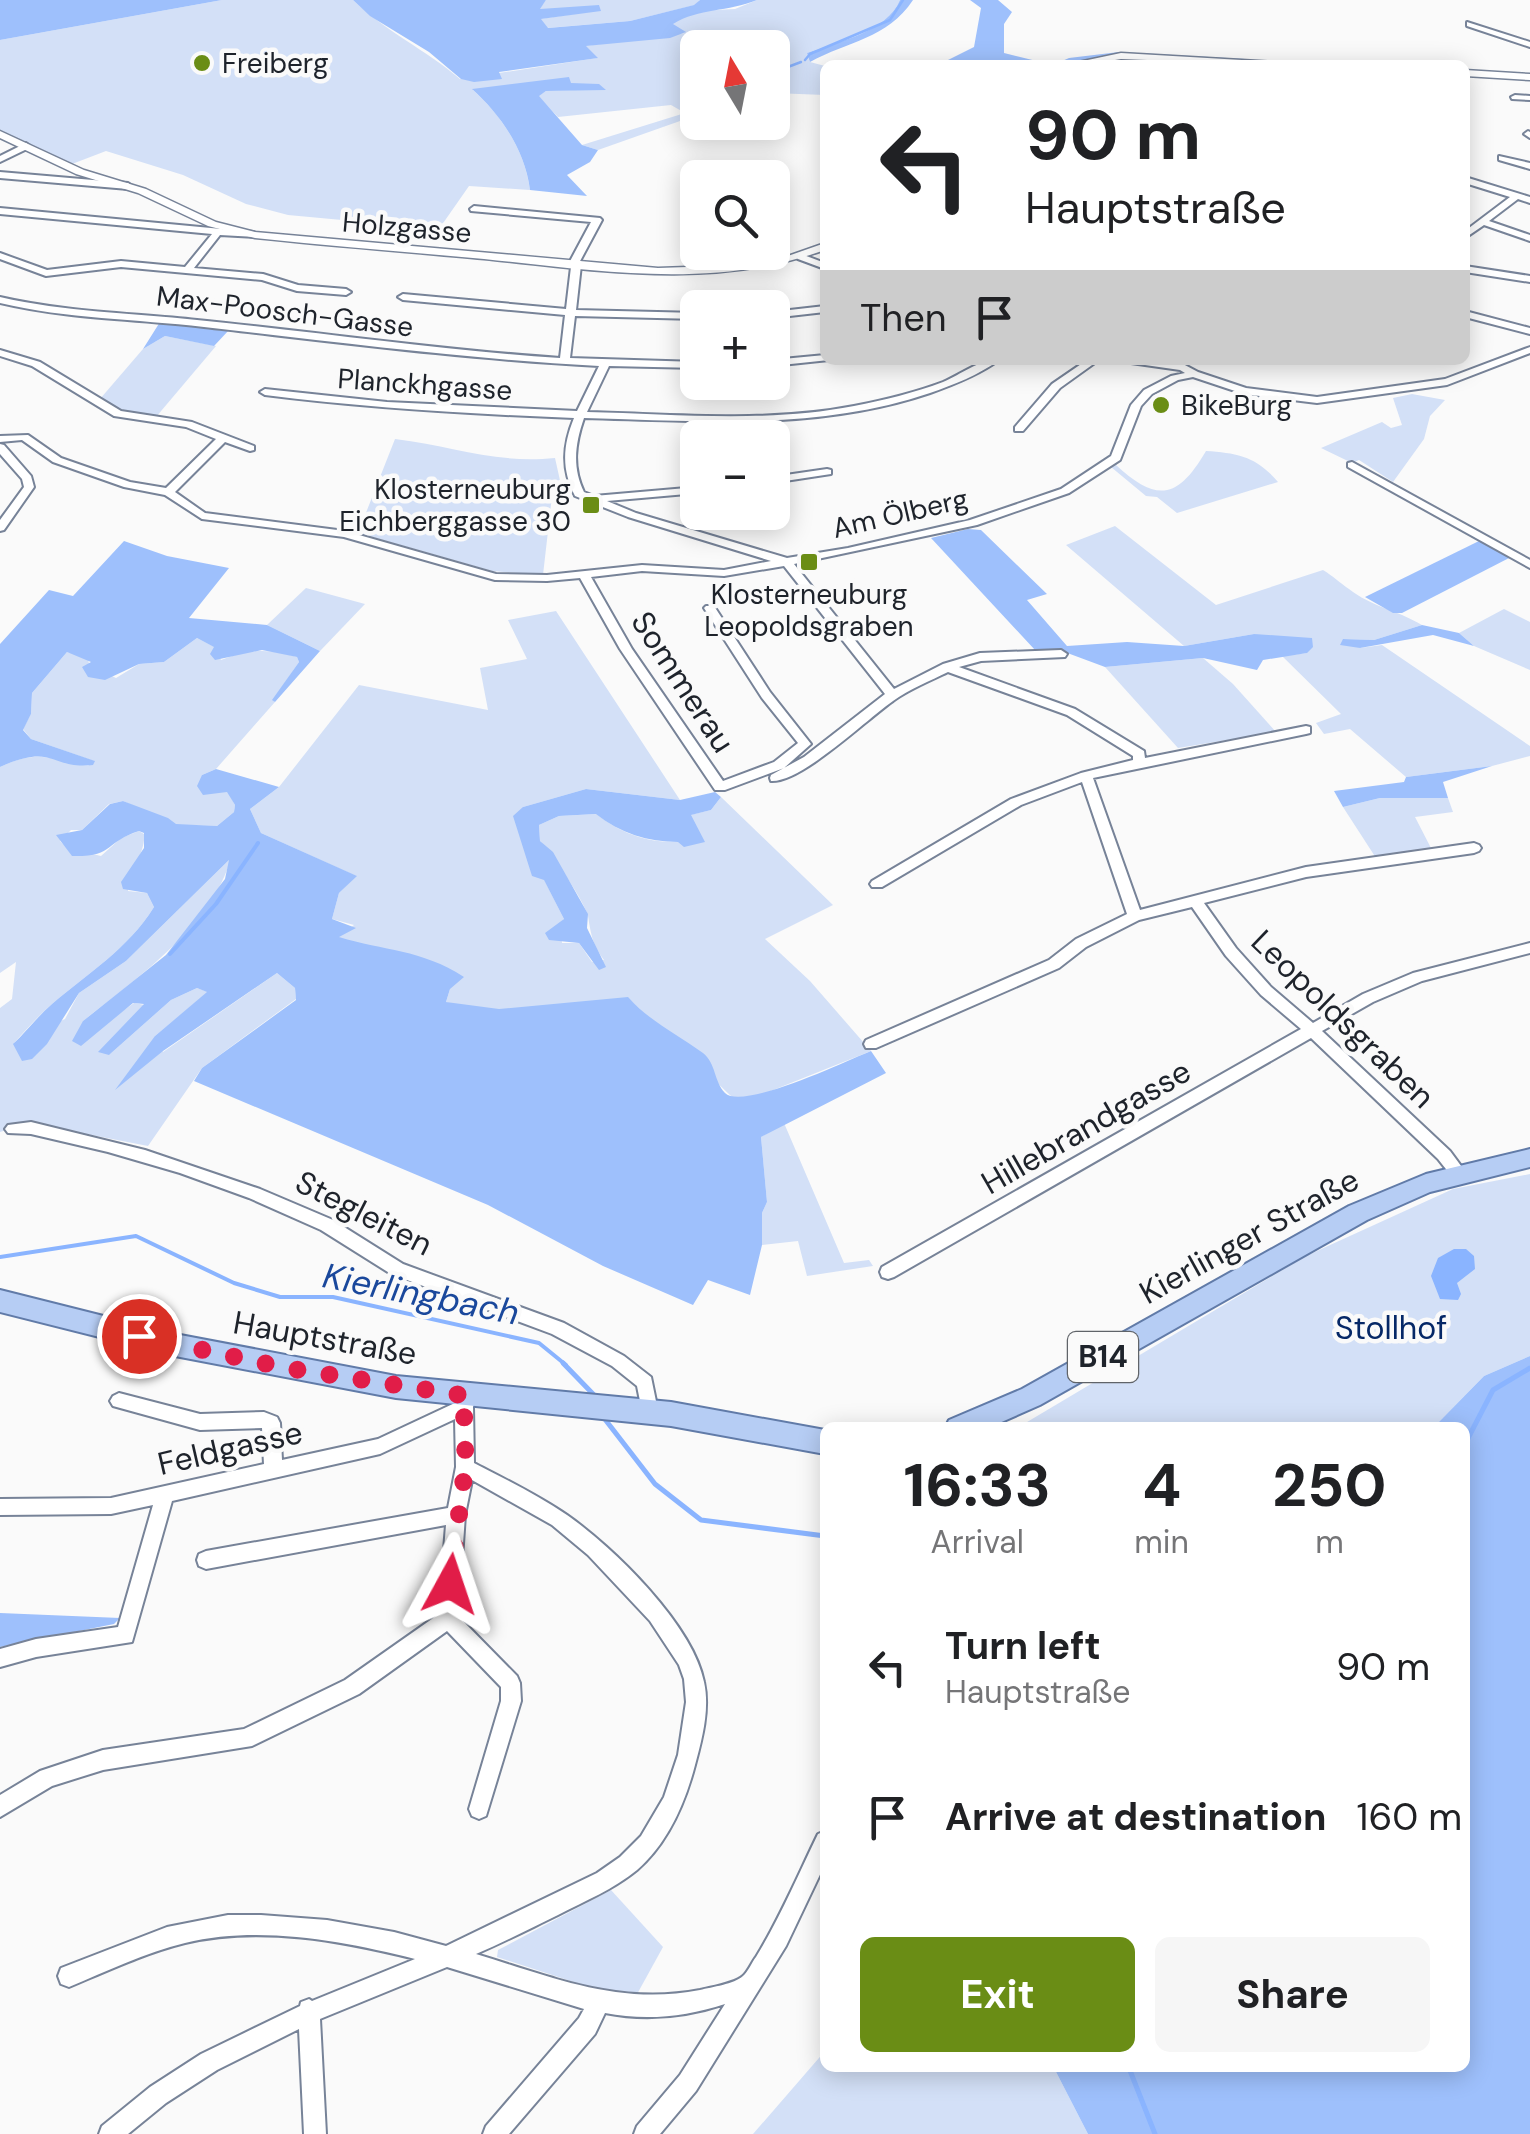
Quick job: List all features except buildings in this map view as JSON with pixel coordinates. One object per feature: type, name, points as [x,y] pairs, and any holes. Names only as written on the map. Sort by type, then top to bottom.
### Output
[{"type":"main road","name":"Kierlinger Straße","points":[[972,1422],[1031,1396],[1358,1213],[1401,1193],[1459,1174],[1530,1158]]},
{"type":"main road","name":"Hauptstraße","points":[[0,1301],[230,1357],[466,1402],[648,1411]]},
{"type":"main road","points":[[648,1411],[820,1441]]},
{"type":"street","points":[[1470,24],[1530,45]]},
{"type":"street","points":[[1098,60],[1121,56],[1189,60]]},
{"type":"street","points":[[1470,73],[1530,78]]},
{"type":"street","points":[[1514,97],[1530,98]]},
{"type":"street","name":"Holzgasse","points":[[0,134],[84,179],[128,186],[212,230],[574,265],[731,270],[773,266],[820,248]]},
{"type":"street","points":[[0,158],[26,146]]},
{"type":"street","points":[[1502,158],[1530,166]]},
{"type":"street","points":[[0,175],[84,179]]},
{"type":"street","points":[[1470,182],[1530,200]]},
{"type":"street","points":[[1470,231],[1516,196]]},
{"type":"street","points":[[474,209],[597,220],[574,265],[565,361]]},
{"type":"street","points":[[0,211],[212,230],[187,270]]},
{"type":"street","points":[[1483,222],[1530,238]]},
{"type":"street","points":[[0,256],[46,272],[121,264],[264,277],[297,288],[346,292]]},
{"type":"street","points":[[802,257],[820,264]]},
{"type":"street","points":[[1470,270],[1530,280]]},
{"type":"street","points":[[403,297],[571,313],[680,316]]},
{"type":"street","name":"Max-Poosch-Gasse","points":[[0,300],[30,308],[114,314],[449,354],[680,364]]},
{"type":"street","points":[[790,313],[820,310]]},
{"type":"street","points":[[1470,315],[1530,330]]},
{"type":"street","points":[[1169,365],[1184,367],[1244,392],[1316,400],[1447,382],[1530,350]]},
{"type":"street","points":[[0,352],[36,364],[118,414],[188,424],[250,448]]},
{"type":"street","points":[[790,361],[820,358]]},
{"type":"street","points":[[605,363],[568,457],[569,475],[579,494],[787,562],[892,695]]},
{"type":"street","name":"Planckhgasse","points":[[265,392],[426,410],[734,418],[834,412],[938,388],[984,365]]},
{"type":"street","points":[[1019,429],[1056,386],[1087,365]]},
{"type":"street","name":"Am Ölberg","points":[[1,441],[24,437],[57,460],[128,485],[168,492],[202,516],[344,534],[495,577],[642,568],[724,573],[973,523],[1065,491],[1116,458],[1136,405],[1148,392],[1167,381],[1194,374]]},
{"type":"street","points":[[168,492],[224,437]]},
{"type":"street","points":[[0,528],[29,486],[1,441]]},
{"type":"street","points":[[1352,465],[1530,565]]},
{"type":"street","points":[[790,477],[827,472]]},
{"type":"street","points":[[588,500],[680,492]]},
{"type":"street","name":"Sommerau","points":[[584,574],[626,649],[720,787],[779,765],[805,744],[766,695],[710,608]]},
{"type":"street","points":[[776,778],[809,760],[892,695],[948,668],[991,656],[1060,654]]},
{"type":"street","points":[[948,668],[1071,712],[1138,754],[1139,763]]},
{"type":"street","points":[[876,884],[1016,802],[1086,776],[1306,730]]},
{"type":"street","points":[[1086,776],[1135,916]]},
{"type":"street","points":[[871,1044],[1054,964],[1081,943],[1135,916],[1306,872],[1474,848]]},
{"type":"street","name":"Leopoldsgraben","points":[[1195,901],[1231,952],[1266,991],[1313,1030],[1459,1174]]},
{"type":"street","name":"Hillebrandgasse","points":[[888,1272],[1368,998],[1418,977],[1530,948]]},
{"type":"street","name":"Stegleiten","points":[[13,1129],[31,1128],[148,1153],[265,1197],[332,1227],[368,1255],[399,1270],[554,1327],[645,1382],[648,1411]]},
{"type":"street","points":[[119,1401],[200,1422],[264,1420],[271,1424],[273,1468]]},
{"type":"street","points":[[466,1402],[465,1467],[456,1515],[448,1619],[510,1683],[511,1701],[479,1809]]},
{"type":"street","name":"Feldgasse","points":[[0,1507],[111,1506],[380,1446],[466,1402]]},
{"type":"street","points":[[110,2134],[132,2114],[240,2045],[309,2010],[484,1942],[635,1858],[665,1818],[687,1758],[695,1709],[690,1666],[658,1616],[587,1543],[560,1521],[465,1467]]},
{"type":"street","points":[[0,1658],[36,1648],[125,1635],[165,1494]]},
{"type":"street","points":[[206,1560],[456,1515]]},
{"type":"street","points":[[0,1807],[46,1778],[103,1760],[245,1739],[352,1687],[448,1619]]},
{"type":"street","points":[[645,2134],[688,2082],[779,1940],[820,1852]]},
{"type":"street","points":[[69,1976],[157,1942],[225,1926],[300,1927],[447,1958],[598,2004],[676,2005],[713,2000],[748,1986]]},
{"type":"street","points":[[494,2134],[588,2026],[598,2004]]},
{"type":"street","points":[[309,2010],[314,2134]]},
{"type":"green space","points":[[222,0],[353,0],[460,79],[597,58],[585,46],[680,34],[680,110],[671,105],[558,117],[538,96],[546,91],[604,89],[598,84],[473,90],[511,135],[530,190],[469,186],[439,229],[288,215],[246,204],[183,175],[106,151],[72,164],[0,131],[0,40]]},
{"type":"green space","points":[[546,0],[700,0],[695,5],[630,21],[547,28],[540,19],[601,10],[539,9]]},
{"type":"green space","points":[[757,0],[900,0],[894,11],[873,28],[807,53],[810,62],[820,65],[820,95],[790,94],[790,30],[681,30],[672,24],[693,11],[735,9]]},
{"type":"green space","points":[[680,115],[680,121],[598,150],[582,145]]},
{"type":"green space","points":[[165,336],[216,346],[156,417],[119,410],[100,399],[143,349]]},
{"type":"green space","points":[[1412,394],[1445,400],[1430,416],[1424,439],[1393,482],[1359,460],[1352,463],[1321,448],[1382,422],[1391,428],[1402,425],[1393,398]]},
{"type":"green space","points":[[395,439],[493,456],[555,458],[563,494],[552,496],[543,575],[492,571],[358,533]]},
{"type":"green space","points":[[1206,451],[1246,458],[1278,482],[1177,513],[1157,497],[1146,496],[1111,467],[1116,465],[1143,486],[1166,490],[1186,479]]},
{"type":"green space","points":[[1115,526],[1216,605],[1323,570],[1366,600],[1422,625],[1374,640],[1343,639],[1360,648],[1382,645],[1530,746],[1530,756],[1492,766],[1406,777],[1350,729],[1324,734],[1316,723],[1341,714],[1282,656],[1307,653],[1254,634],[1184,646],[1066,545]]},
{"type":"green space","points":[[306,588],[365,604],[320,651],[267,625]]},
{"type":"green space","points":[[1504,609],[1530,622],[1530,670],[1474,646],[1459,633]]},
{"type":"green space","points":[[556,611],[680,800],[586,789],[523,807],[544,879],[564,919],[560,923],[562,943],[579,943],[592,962],[604,960],[594,944],[581,900],[540,841],[539,825],[559,816],[597,814],[634,836],[678,842],[690,815],[711,810],[721,797],[833,905],[765,939],[810,981],[871,1051],[756,1097],[732,1097],[628,998],[536,1009],[483,1009],[446,1002],[450,989],[338,937],[354,925],[332,919],[339,893],[356,876],[261,833],[250,809],[279,787],[359,685],[488,710],[480,668],[527,659],[508,620]]},
{"type":"green space","points":[[197,638],[215,647],[221,660],[268,651],[297,657],[299,662],[275,702],[216,769],[202,775],[220,791],[228,792],[234,812],[217,826],[176,825],[123,801],[109,804],[82,830],[71,830],[60,841],[67,848],[101,856],[121,838],[139,831],[144,834],[128,891],[147,893],[154,907],[120,948],[47,1009],[14,1043],[65,1019],[79,993],[126,961],[231,858],[221,883],[190,928],[148,969],[83,1021],[114,1017],[134,1003],[145,1005],[109,1055],[171,1000],[197,988],[208,992],[155,1036],[163,1052],[277,973],[295,988],[296,999],[202,1068],[148,1146],[30,1123],[0,1132],[0,1008],[12,999],[16,962],[0,973],[0,767],[35,757],[88,766],[94,761],[31,739],[23,729],[31,714],[32,693],[67,652],[88,657],[89,665],[116,678],[139,664],[164,662]]},
{"type":"green space","points":[[1203,658],[1233,684],[1276,732],[1178,748],[1105,667]]},
{"type":"green space","points":[[1380,798],[1448,798],[1453,812],[1415,817],[1432,850],[1376,858],[1343,807]]},
{"type":"green space","points":[[784,1123],[844,1263],[869,1260],[873,1266],[807,1276],[798,1241],[762,1245],[762,1213],[767,1202],[761,1137]]},
{"type":"green space","name":"Stollhof","points":[[1530,1174],[1530,1356],[1484,1376],[1439,1422],[1027,1422],[1306,1256],[1453,1189]]},
{"type":"green space","points":[[611,1890],[663,1947],[636,1996],[604,1992],[497,1957],[498,1950]]},
{"type":"green space","points":[[820,2057],[820,2072],[1056,2072],[1088,2134],[753,2134]]},
{"type":"shaded area","points":[[0,0],[222,0],[0,40]]},
{"type":"shaded area","points":[[353,0],[546,0],[540,9],[599,5],[601,11],[541,19],[548,28],[630,21],[694,5],[700,0],[757,0],[683,19],[673,24],[683,30],[680,34],[670,38],[586,46],[598,58],[499,72],[502,79],[474,82],[461,79],[429,52],[370,16]]},
{"type":"shaded area","points":[[900,0],[913,0],[891,23],[810,62],[807,53],[873,28],[894,11]]},
{"type":"shaded area","points":[[970,0],[998,0],[1012,12],[1004,24],[1004,53],[1033,60],[948,60],[974,47],[981,8]]},
{"type":"shaded area","points":[[1119,52],[1250,60],[1064,60]]},
{"type":"shaded area","points":[[569,77],[571,83],[599,84],[606,90],[546,91],[539,96],[582,145],[598,150],[590,162],[567,175],[587,196],[530,190],[523,161],[510,134],[472,89]]},
{"type":"shaded area","points":[[160,322],[229,330],[214,346],[165,336],[143,349]]},
{"type":"shaded area","points":[[968,529],[981,530],[1047,594],[1027,600],[1067,646],[1127,642],[1184,646],[1254,634],[1312,638],[1313,647],[1307,653],[1263,660],[1257,670],[1203,658],[1105,667],[1062,651],[1035,650],[931,538]]},
{"type":"shaded area","points":[[124,541],[167,556],[229,568],[189,618],[267,625],[320,651],[275,702],[272,700],[299,662],[297,657],[262,650],[215,660],[210,654],[214,647],[197,638],[164,662],[139,664],[105,680],[88,677],[82,667],[91,662],[67,652],[32,693],[31,714],[23,730],[31,739],[95,761],[93,765],[32,757],[0,767],[0,644],[49,590],[73,596]]},
{"type":"shaded area","points":[[1479,541],[1511,557],[1402,613],[1393,613],[1365,597]]},
{"type":"shaded area","points":[[1422,625],[1459,633],[1474,646],[1433,635],[1360,648],[1340,645],[1343,639],[1374,640]]},
{"type":"shaded area","points":[[1492,766],[1443,782],[1448,798],[1380,798],[1343,807],[1334,791],[1404,782],[1406,777]]},
{"type":"shaded area","points":[[216,769],[279,787],[250,809],[261,833],[357,876],[339,893],[332,919],[356,928],[339,937],[433,961],[464,977],[450,989],[446,1002],[499,1009],[628,997],[703,1053],[721,1089],[735,1097],[773,1090],[871,1051],[886,1073],[761,1137],[767,1202],[750,1295],[708,1280],[693,1305],[603,1266],[488,1205],[194,1081],[202,1068],[296,1000],[295,988],[277,973],[163,1051],[115,1090],[155,1036],[207,992],[197,988],[171,1000],[109,1055],[98,1052],[144,1004],[133,1003],[81,1046],[72,1041],[83,1021],[166,955],[225,879],[229,860],[126,961],[79,993],[47,1044],[32,1059],[22,1061],[13,1044],[52,1004],[120,948],[154,907],[147,893],[123,889],[121,882],[144,848],[144,833],[128,835],[103,851],[86,856],[72,856],[56,835],[82,830],[110,804],[123,801],[176,824],[217,826],[234,812],[235,805],[227,792],[203,795],[197,786],[202,775]]},
{"type":"shaded area","points":[[586,789],[680,800],[715,792],[721,797],[711,810],[691,815],[705,842],[684,847],[678,842],[635,835],[596,814],[559,816],[539,825],[540,841],[553,852],[588,914],[587,928],[606,967],[599,970],[579,943],[549,940],[545,933],[564,919],[544,880],[532,876],[513,816],[523,807]]},
{"type":"shaded area","points":[[1454,1249],[1466,1249],[1474,1256],[1475,1269],[1457,1283],[1461,1294],[1458,1300],[1440,1299],[1431,1276],[1438,1258]]},
{"type":"shaded area","points":[[1530,1356],[1530,2134],[1088,2134],[1056,2072],[1470,2072],[1470,1422],[1439,1422],[1484,1376]]},
{"type":"shaded area","points":[[0,1613],[120,1618],[114,1624],[0,1647]]},
{"type":"waterway","points":[[805,60],[810,54],[890,20],[903,0]]},
{"type":"waterway","points":[[790,66],[801,62]]},
{"type":"waterway","points":[[170,954],[216,904],[258,843]]},
{"type":"waterway","name":"Kierlingbach","points":[[0,1257],[136,1236],[234,1283],[280,1297],[333,1297],[539,1343],[566,1365]]},
{"type":"waterway","name":"Kierlingbach","points":[[563,1363],[594,1395]]},
{"type":"waterway","name":"Kierlingbach","points":[[1470,1434],[1493,1390],[1530,1368]]},
{"type":"waterway","name":"Kierlingbach","points":[[604,1418],[655,1484],[701,1520],[820,1535]]},
{"type":"waterway","points":[[1131,2072],[1155,2134]]},
{"type":"place","name":"Freiberg","points":[[202,63]]},
{"type":"place","name":"BikeBurg","points":[[1161,405]]},
{"type":"place","name":"Klosterneuburg Eichberggasse 30","points":[[591,505]]},
{"type":"place","name":"Klosterneuburg Leopoldsgraben","points":[[809,562]]},
{"type":"route","points":[[139,1336],[286,1368],[468,1396],[464,1407],[465,1467],[450,1584]]}]
